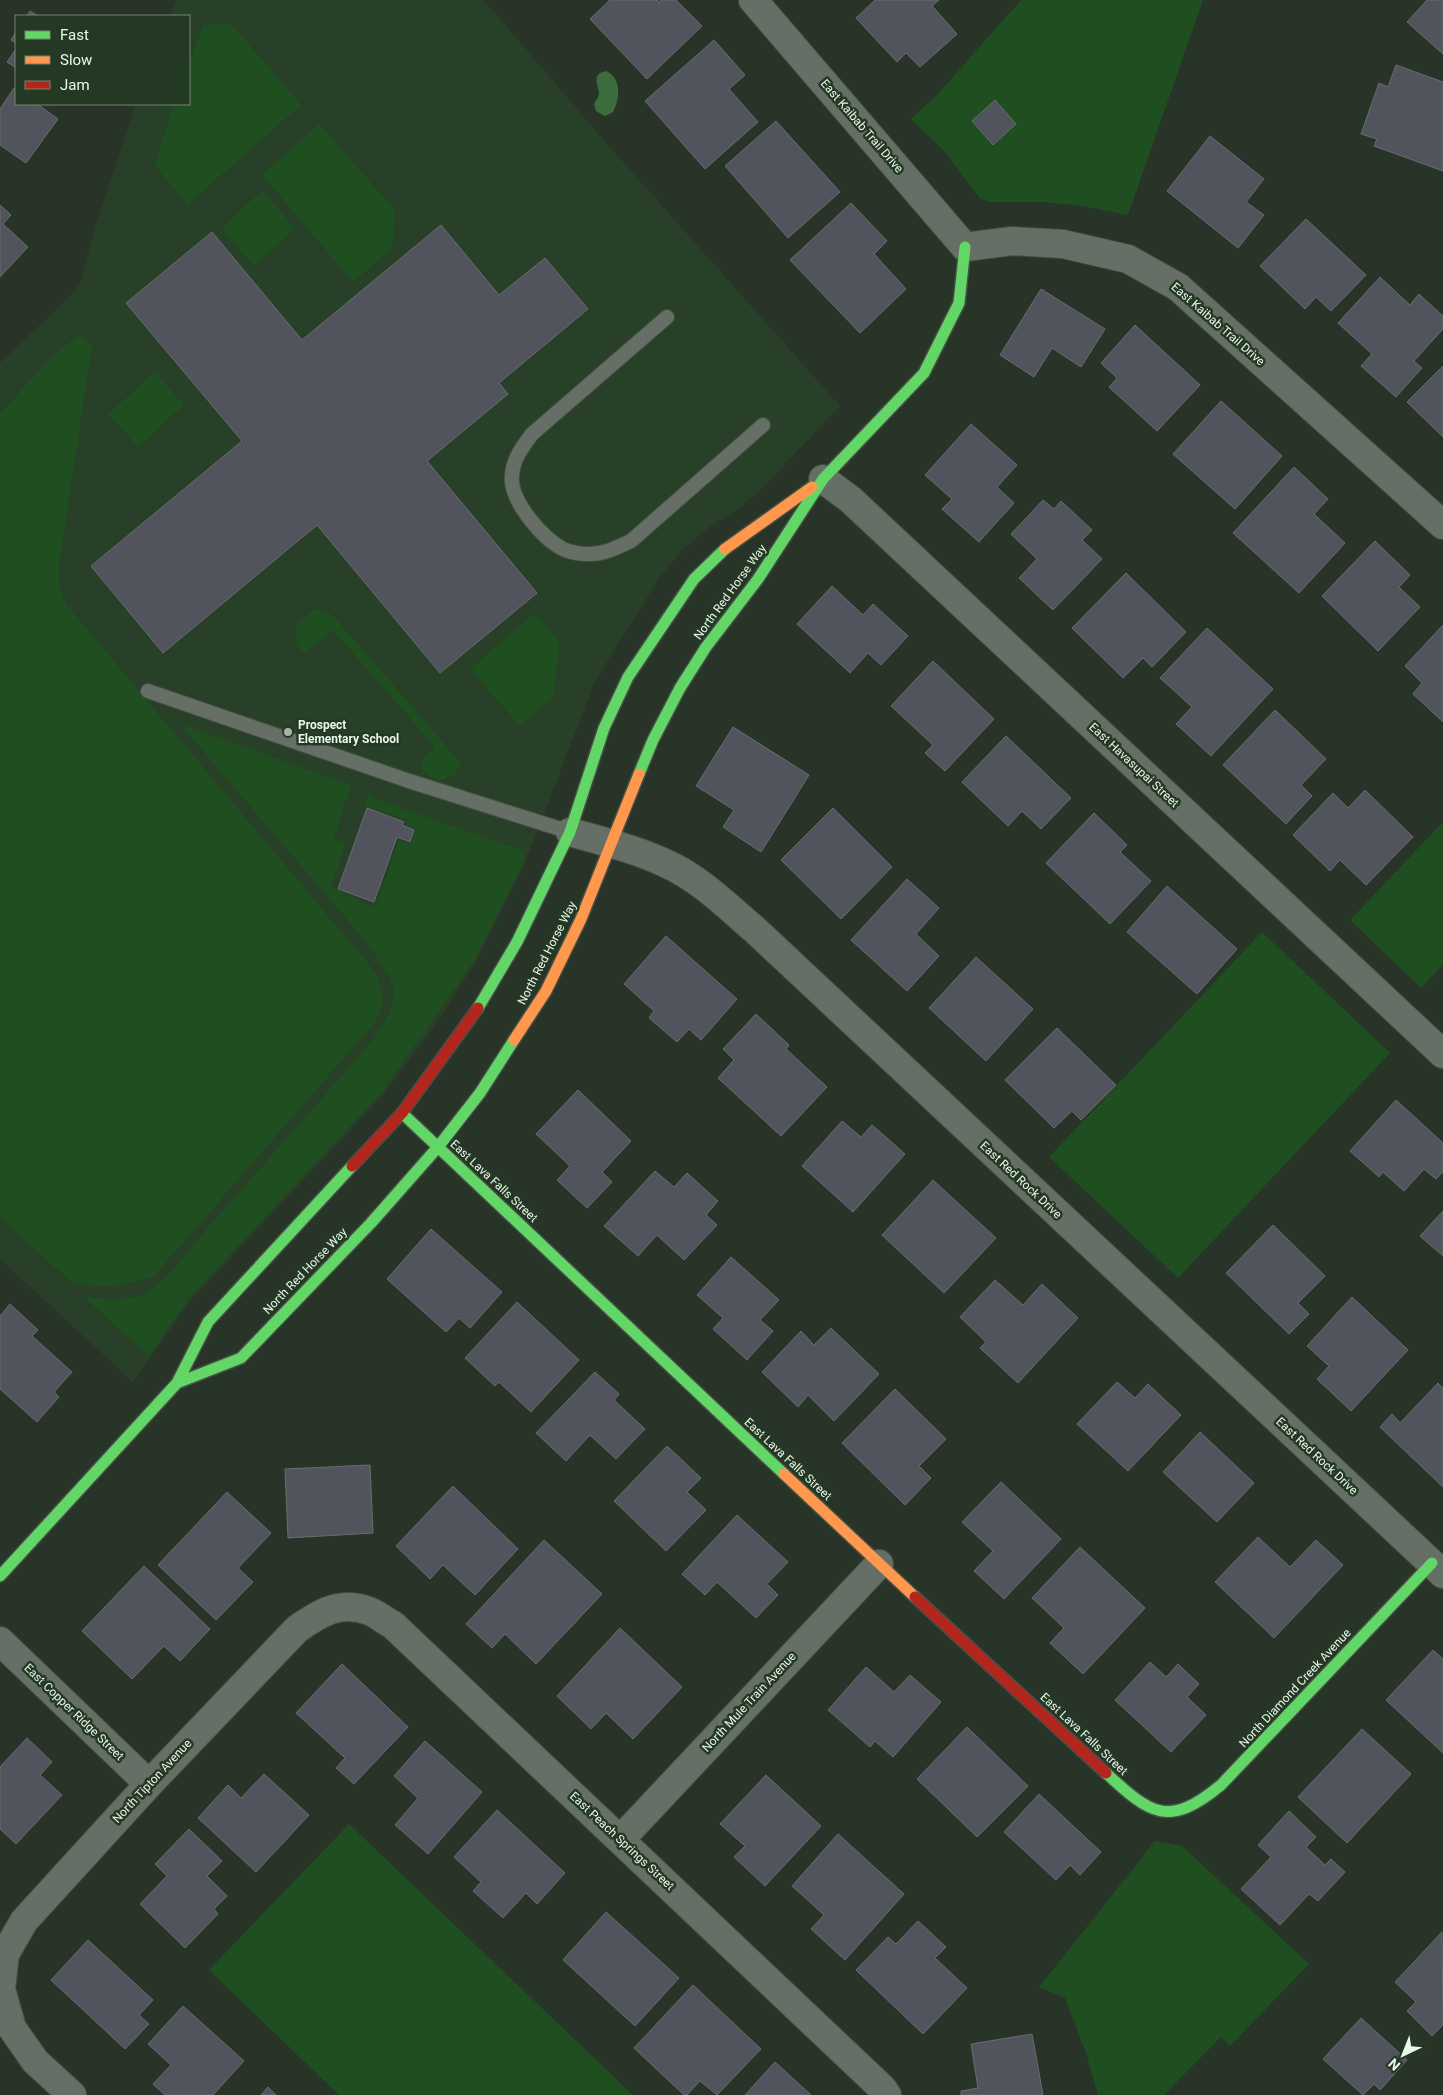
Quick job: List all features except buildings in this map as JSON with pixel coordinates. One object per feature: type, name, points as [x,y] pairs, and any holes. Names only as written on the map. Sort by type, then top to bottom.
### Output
[{"type":"street","name":"East Kaibab Trail Drive","points":[[753,0],[965,246],[1012,241],[1063,244],[1128,259],[1178,287],[1443,525]]},
{"type":"street","name":"North Red Horse Way","points":[[177,1383],[241,1358],[371,1223],[438,1147],[480,1093],[546,991],[582,919],[653,740],[680,688],[706,647],[758,579],[823,479],[924,373],[959,303],[965,246]]},
{"type":"street","name":"North Red Horse Way","points":[[0,1576],[177,1383],[208,1322],[402,1112],[479,1006],[517,942],[570,832],[604,728],[628,677],[689,586],[730,544],[823,479]]},
{"type":"street","name":"East Havasupai Street","points":[[823,479],[851,500],[1443,1054]]},
{"type":"street","name":"East Red Rock Drive","points":[[570,832],[612,843],[666,863],[705,887],[754,929],[1437,1568]]},
{"type":"street","name":"East Lava Falls Street","points":[[402,1112],[879,1564],[1134,1798],[1149,1808],[1165,1811]]},
{"type":"street","name":"North Mule Train Avenue","points":[[620,1840],[879,1564]]},
{"type":"street","name":"North Diamond Creek Avenue","points":[[1165,1811],[1188,1809],[1206,1798],[1221,1785],[1437,1568]]},
{"type":"street","name":"East Peach Springs Street","points":[[344,1606],[369,1611],[393,1626],[883,2088],[887,2095]]},
{"type":"street","name":"North Tipton Avenue","points":[[1,1989],[5,1954],[24,1921],[149,1784],[297,1629],[319,1613],[344,1606]]},
{"type":"street","name":"East Copper Ridge Street","points":[[0,1641],[149,1784]]},
{"type":"street","points":[[1,1989],[12,2028],[35,2062],[72,2095]]},
{"type":"lane","points":[[667,316],[532,434],[519,452],[512,475],[514,492],[520,506],[550,541],[566,550],[589,555],[610,551],[631,541],[763,425]]},
{"type":"lane","points":[[148,691],[389,774],[506,811],[546,826],[570,832]]},
{"type":"shaded area","name":"Prospect Elementary School","points":[[177,0],[484,0],[608,145],[840,406],[764,486],[740,508],[712,525],[683,549],[660,577],[595,681],[525,863],[475,963],[435,1025],[383,1095],[191,1300],[133,1382],[0,1259],[0,363],[68,298],[80,284],[96,224],[136,105],[190,105],[190,15],[170,15]]},
{"type":"shaded area","points":[[1021,0],[1203,0],[1128,215],[1083,206],[1043,202],[989,202],[980,198],[945,152],[911,119],[936,96]]},
{"type":"shaded area","points":[[221,23],[233,26],[301,105],[188,204],[154,165],[174,105],[190,105],[190,60],[203,26]]},
{"type":"shaded area","points":[[606,71],[615,79],[618,95],[613,112],[605,116],[596,111],[594,104],[599,94],[596,79],[598,74]]},
{"type":"shaded area","points":[[319,124],[395,210],[392,248],[353,282],[262,175]]},
{"type":"shaded area","points":[[262,190],[295,228],[254,266],[222,229]]},
{"type":"shaded area","points":[[79,336],[86,339],[92,345],[59,566],[59,586],[67,605],[375,972],[383,996],[376,1021],[155,1275],[135,1282],[103,1286],[71,1282],[0,1217],[0,414],[58,351]]},
{"type":"shaded area","points":[[155,372],[184,405],[138,447],[108,414]]},
{"type":"shaded area","points":[[316,609],[329,613],[337,620],[461,763],[455,775],[437,780],[422,769],[421,759],[435,747],[333,630],[305,653],[298,648],[295,636],[297,623]]},
{"type":"shaded area","points":[[535,613],[559,641],[554,696],[520,726],[470,669]]},
{"type":"shaded area","points":[[180,724],[351,785],[334,838],[346,844],[331,887],[375,908],[399,840],[411,845],[416,828],[406,825],[407,820],[365,806],[369,792],[376,798],[390,804],[523,851],[524,862],[473,962],[382,1092],[189,1298],[149,1356],[84,1297],[100,1299],[132,1298],[147,1292],[165,1278],[372,1041],[390,1012],[394,991],[392,982],[368,944]]},
{"type":"shaded area","points":[[1443,822],[1443,965],[1421,988],[1350,920]]},
{"type":"shaded area","points":[[1262,932],[1390,1053],[1178,1278],[1049,1157]]},
{"type":"shaded area","points":[[349,1824],[633,2095],[339,2095],[209,1970]]},
{"type":"shaded area","points":[[1155,1841],[1182,1846],[1309,1964],[1230,2046],[1221,2037],[1164,2095],[1098,2095],[1086,2053],[1065,1998],[1039,1987]]},
{"type":"traffic: fast","points":[[639,774],[653,740],[680,688],[706,647],[758,579],[823,479],[924,373],[959,303],[965,247]]},
{"type":"traffic: fast","points":[[478,1008],[517,942],[570,832],[604,728],[628,677],[694,579],[725,549]]},
{"type":"traffic: fast","points":[[177,1383],[241,1358],[371,1223],[438,1147],[480,1093],[514,1040]]},
{"type":"traffic: fast","points":[[402,1113],[784,1474]]},
{"type":"traffic: fast","points":[[0,1576],[177,1383],[208,1322],[352,1166]]},
{"type":"traffic: fast","points":[[1106,1773],[1136,1799],[1148,1807],[1161,1811],[1174,1811],[1203,1799],[1221,1785],[1432,1563]]},
{"type":"traffic: slow","points":[[725,549],[812,487]]},
{"type":"traffic: slow","points":[[514,1040],[546,991],[581,919],[639,774]]},
{"type":"traffic: slow","points":[[784,1474],[915,1597]]},
{"type":"traffic: jam","points":[[352,1166],[402,1113],[478,1008]]},
{"type":"traffic: jam","points":[[915,1597],[1106,1773]]},
{"type":"place","name":"Prospect Elementary School","points":[[288,732]]}]
